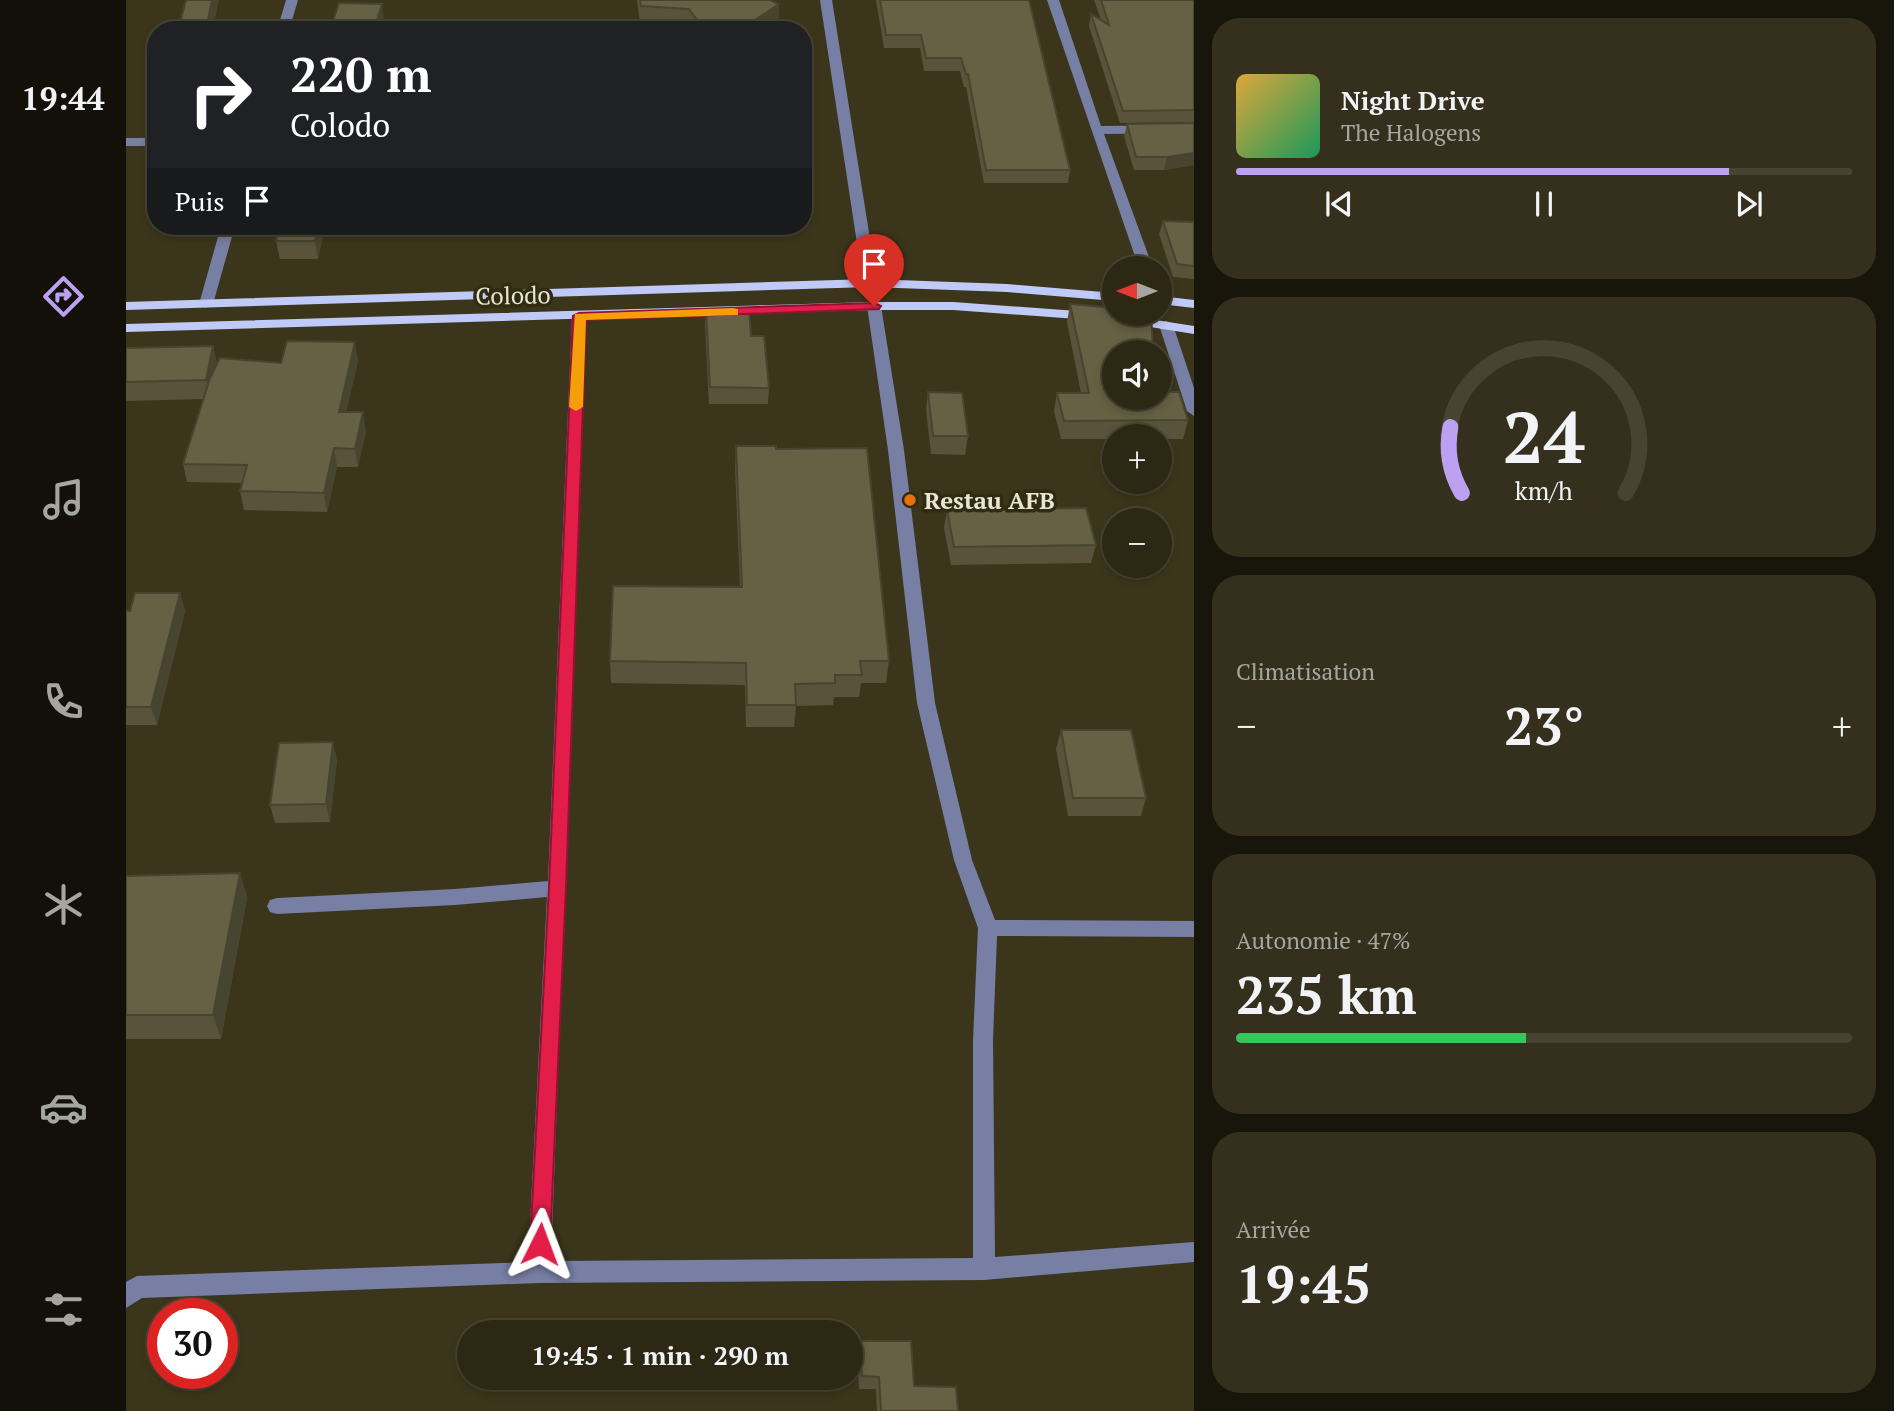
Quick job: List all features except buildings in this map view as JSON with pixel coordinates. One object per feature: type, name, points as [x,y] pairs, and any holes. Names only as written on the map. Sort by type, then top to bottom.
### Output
[{"type":"main road","name":"Colodo","points":[[126,306],[870,283],[1007,288],[1102,296]]},
{"type":"main road","points":[[1172,301],[1194,304]]},
{"type":"main road","name":"Colodo","points":[[126,328],[874,306],[953,306],[1102,317]]},
{"type":"main road","name":"Colodo","points":[[1172,326],[1194,330]]},
{"type":"street","points":[[286,21],[292,0]]},
{"type":"street","points":[[826,0],[870,283]]},
{"type":"street","points":[[1053,0],[1142,256]]},
{"type":"street","points":[[1096,130],[1194,130]]},
{"type":"street","points":[[126,142],[147,142]]},
{"type":"street","points":[[206,304],[225,235]]},
{"type":"street","points":[[874,306],[896,450],[926,703],[963,860],[988,928],[983,1040],[984,1269]]},
{"type":"street","points":[[538,1272],[557,887],[579,316]]},
{"type":"street","points":[[1166,326],[1194,411]]},
{"type":"street","points":[[277,906],[455,897],[557,887]]},
{"type":"street","points":[[988,928],[1194,929]]},
{"type":"street","points":[[126,1297],[137,1287],[538,1272],[984,1269],[1194,1252]]},
{"type":"slow traffic","points":[[576,407],[579,316],[733,312]]},
{"type":"place","name":"Restau AFB","points":[[910,500]]},
{"type":"route","points":[[540,1244],[579,316],[874,306]]}]
